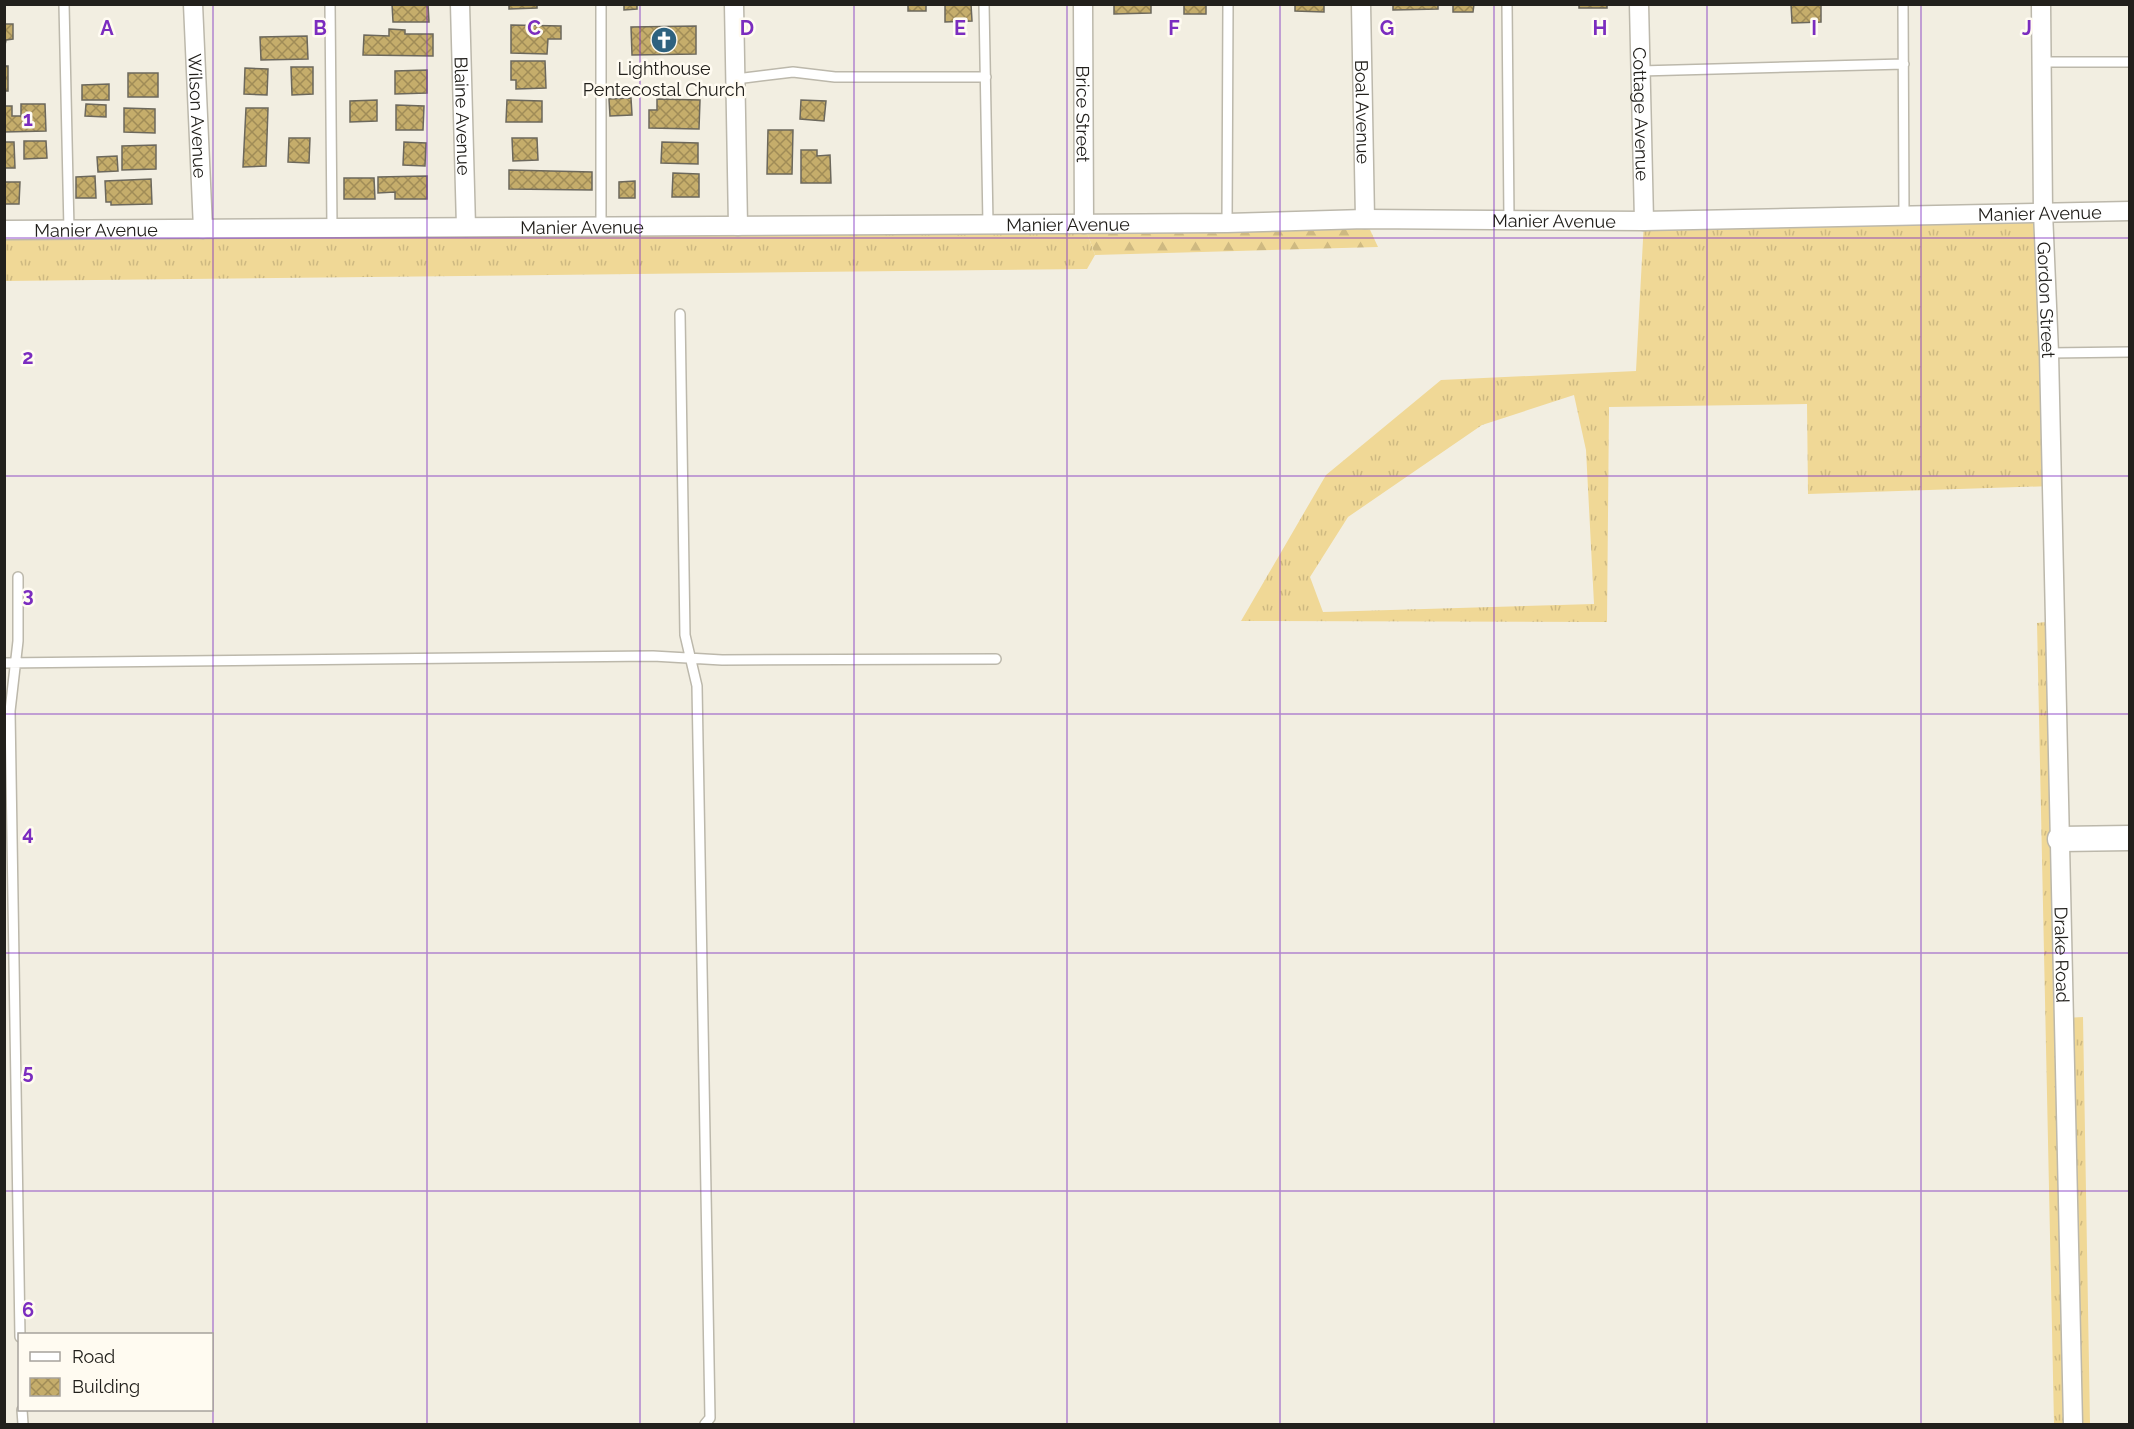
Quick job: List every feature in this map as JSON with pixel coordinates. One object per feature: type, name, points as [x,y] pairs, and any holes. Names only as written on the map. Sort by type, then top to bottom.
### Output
[{"type":"street","name":"Wilson Avenue","points":[[193,4],[203,229]]},
{"type":"street","name":"Blaine Avenue","points":[[460,4],[466,227]]},
{"type":"street","points":[[734,4],[738,226]]},
{"type":"street","name":"Brice Street","points":[[1083,4],[1084,224]]},
{"type":"street","name":"Boal Avenue","points":[[1361,4],[1365,219]]},
{"type":"street","name":"Cottage Avenue","points":[[1639,4],[1644,221]]},
{"type":"street","name":"Gordon Street","points":[[2041,4],[2043,212],[2049,353],[2051,486]]},
{"type":"street","name":"Manier Avenue","points":[[4,230],[1227,223],[1365,219],[1644,221],[2130,211]]},
{"type":"street","name":"Drake Road","points":[[2051,486],[2073,1425]]},
{"type":"street","points":[[2060,839],[2130,838]]},
{"type":"lane","points":[[64,4],[69,230]]},
{"type":"lane","points":[[330,4],[332,228]]},
{"type":"lane","points":[[601,4],[602,226]]},
{"type":"lane","points":[[984,4],[988,224]]},
{"type":"lane","points":[[1227,223],[1228,4]]},
{"type":"lane","points":[[1507,4],[1509,220]]},
{"type":"lane","points":[[1903,4],[1904,215]]},
{"type":"lane","points":[[2042,62],[2130,62]]},
{"type":"lane","points":[[1640,71],[1904,64]]},
{"type":"lane","points":[[735,80],[793,72],[835,76],[986,77]]},
{"type":"lane","points":[[680,314],[685,635],[697,686],[698,710],[710,1418],[705,1425]]},
{"type":"lane","points":[[2049,353],[2130,352]]},
{"type":"lane","points":[[18,577],[16,663],[10,711],[10,802],[20,1333]]},
{"type":"lane","points":[[4,663],[653,656],[996,659]]},
{"type":"green space","points":[[2043,212],[2051,486],[1808,494],[1807,404],[1609,407],[1607,622],[1241,621],[1326,475],[1441,380],[1636,371],[1644,221]],"holes":[[[1574,395],[1586,450],[1594,604],[1323,612],[1310,577],[1348,517],[1482,425]]]},
{"type":"green space","points":[[1365,219],[1378,247],[1095,255],[1084,224]]},
{"type":"green space","points":[[1084,224],[1095,255],[1087,269],[5,281],[4,230]]},
{"type":"green space","points":[[2054,621],[2064,1018],[2083,1017],[2090,1424],[2054,1424],[2037,623]]},
{"type":"building","points":[[392,4],[428,4],[429,22],[393,22]]},
{"type":"building","points":[[509,4],[537,4],[537,8],[509,9]]},
{"type":"building","points":[[624,4],[637,4],[637,9],[624,10]]},
{"type":"building","points":[[908,4],[926,4],[926,11],[908,11]]},
{"type":"building","points":[[945,4],[971,4],[972,21],[945,22]]},
{"type":"building","points":[[1114,4],[1151,4],[1151,13],[1114,14]]},
{"type":"building","points":[[1184,4],[1206,4],[1206,14],[1184,14]]},
{"type":"building","points":[[1295,4],[1324,4],[1324,12],[1295,11]]},
{"type":"building","points":[[1393,4],[1438,4],[1438,9],[1393,10]]},
{"type":"building","points":[[1453,4],[1474,4],[1473,12],[1453,12]]},
{"type":"building","points":[[1579,4],[1607,4],[1607,8],[1579,8]]},
{"type":"building","points":[[1791,4],[1821,4],[1821,22],[1792,23]]},
{"type":"building","points":[[4,12],[5,24],[13,24],[13,39],[6,40],[4,50]]},
{"type":"building","points":[[511,25],[561,26],[561,39],[548,39],[547,54],[511,53]]},
{"type":"building","name":"Lighthouse Pentecostal Church","points":[[696,26],[696,54],[632,55],[631,27]]},
{"type":"building","points":[[389,29],[405,30],[405,34],[433,34],[433,56],[363,55],[364,35],[389,36]]},
{"type":"building","points":[[307,36],[308,59],[261,60],[260,37]]},
{"type":"building","points":[[511,61],[545,61],[546,88],[516,89],[516,80],[511,80]]},
{"type":"building","points":[[4,66],[8,66],[8,91],[4,91]]},
{"type":"building","points":[[291,67],[313,67],[313,94],[292,95]]},
{"type":"building","points":[[245,68],[268,69],[267,95],[244,94]]},
{"type":"building","points":[[427,70],[427,93],[395,94],[395,71]]},
{"type":"building","points":[[128,73],[158,73],[158,97],[128,97]]},
{"type":"building","points":[[109,84],[109,100],[82,100],[82,85]]},
{"type":"building","points":[[631,98],[632,115],[610,116],[609,99]]},
{"type":"building","points":[[657,99],[700,100],[699,129],[649,128],[649,110],[657,110]]},
{"type":"building","points":[[377,100],[377,121],[350,122],[350,101]]},
{"type":"building","points":[[507,100],[542,101],[542,122],[506,122]]},
{"type":"building","points":[[801,100],[826,101],[824,121],[800,119]]},
{"type":"building","points":[[21,104],[45,104],[46,131],[4,132],[4,106],[12,106],[12,116],[21,116]]},
{"type":"building","points":[[86,104],[106,105],[106,117],[85,116]]},
{"type":"building","points":[[396,105],[424,106],[423,130],[396,130]]},
{"type":"building","points":[[124,108],[155,109],[155,133],[124,132]]},
{"type":"building","points":[[246,108],[268,108],[266,166],[243,167]]},
{"type":"building","points":[[768,130],[793,130],[792,174],[767,174]]},
{"type":"building","points":[[289,138],[310,138],[309,163],[288,162]]},
{"type":"building","points":[[512,138],[537,138],[538,160],[513,161]]},
{"type":"building","points":[[24,141],[46,141],[47,158],[24,159]]},
{"type":"building","points":[[4,142],[14,142],[15,168],[4,168]]},
{"type":"building","points":[[404,142],[426,143],[425,166],[403,165]]},
{"type":"building","points":[[662,142],[698,143],[698,164],[661,163]]},
{"type":"building","points":[[156,145],[156,169],[122,170],[122,146]]},
{"type":"building","points":[[801,150],[817,150],[817,156],[830,155],[831,183],[801,183]]},
{"type":"building","points":[[117,156],[118,171],[98,172],[97,157]]},
{"type":"building","points":[[509,170],[592,172],[592,190],[509,189]]},
{"type":"building","points":[[673,173],[699,174],[699,197],[672,197]]},
{"type":"building","points":[[95,176],[96,198],[76,198],[76,177]]},
{"type":"building","points":[[427,176],[427,199],[395,199],[395,192],[378,193],[378,177]]},
{"type":"building","points":[[344,178],[374,178],[375,199],[344,199]]},
{"type":"building","points":[[151,179],[152,204],[111,205],[111,202],[106,202],[105,181]]},
{"type":"building","points":[[635,181],[635,198],[619,198],[619,182]]},
{"type":"building","points":[[4,182],[20,182],[19,204],[4,204]]},
{"type":"place","name":"Lighthouse Pentecostal Church","points":[[664,40]]}]
